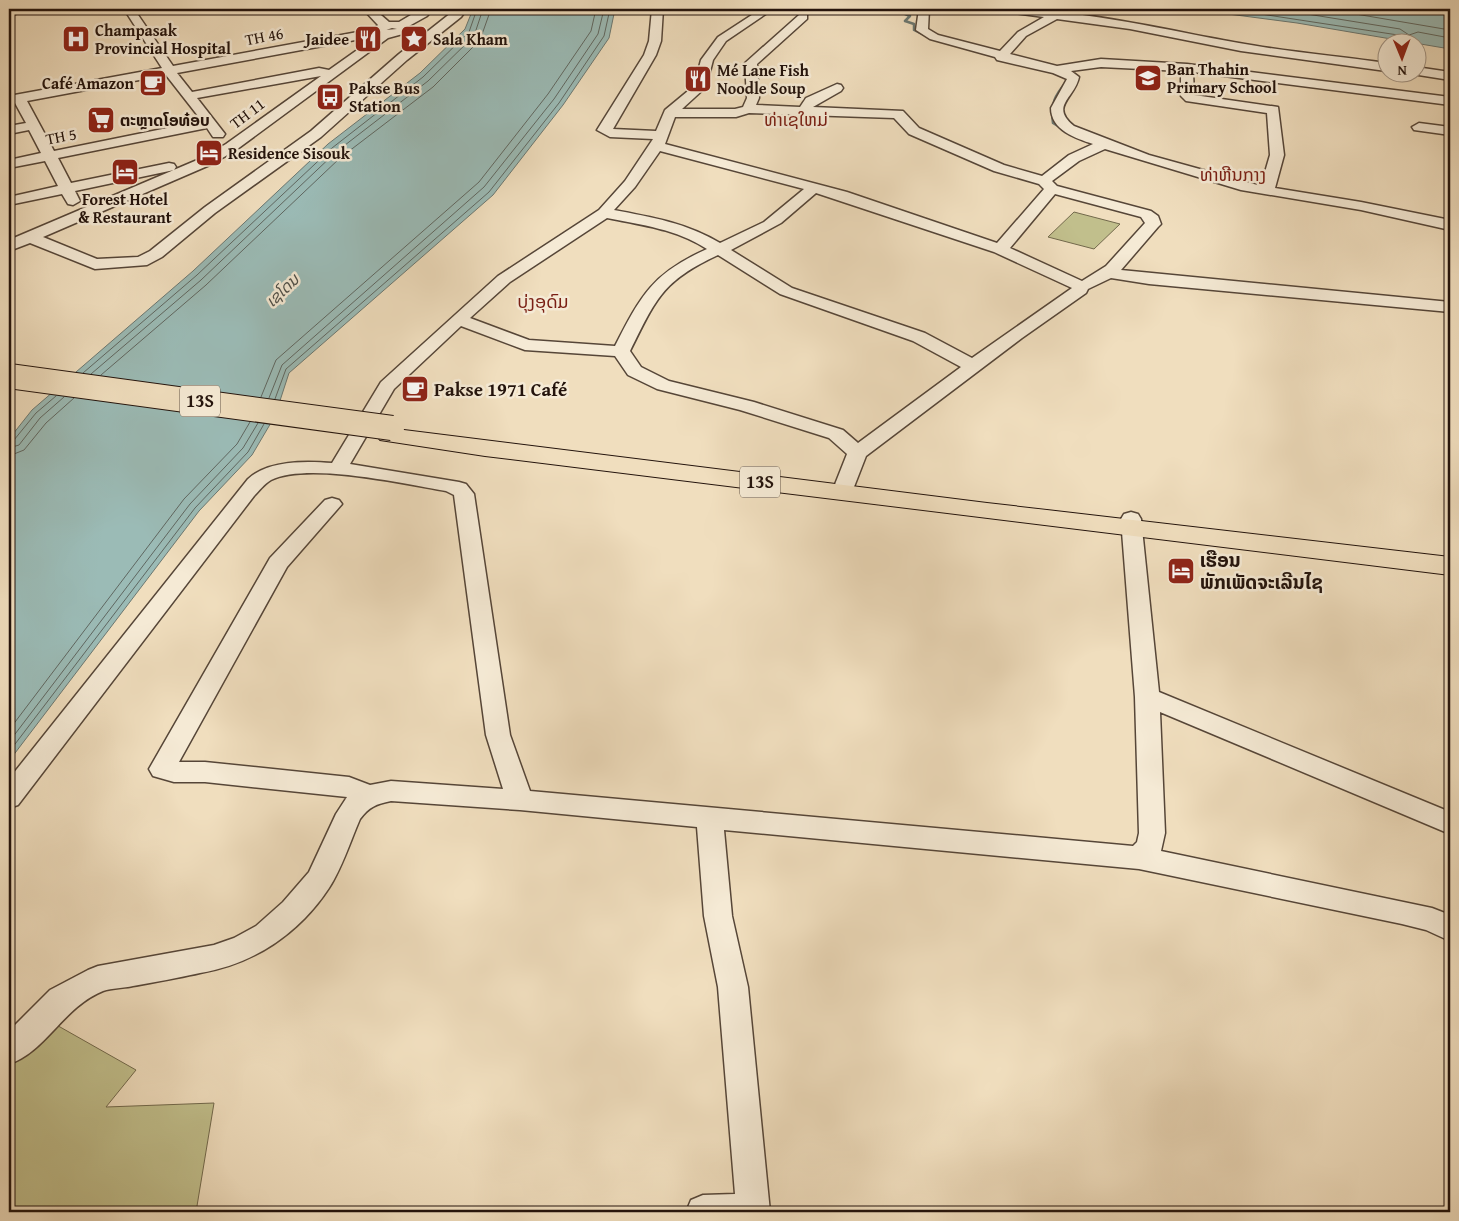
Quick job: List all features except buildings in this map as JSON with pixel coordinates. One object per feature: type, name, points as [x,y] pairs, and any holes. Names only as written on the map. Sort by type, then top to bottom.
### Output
[{"type":"highway","name":"13S","points":[[9,376],[390,431],[485,449],[843,487],[1132,523],[1450,566]]},
{"type":"highway","name":"13S","points":[[9,386],[390,431]]},
{"type":"highway","name":"13S","points":[[1132,523],[1450,554]]},
{"type":"street","points":[[9,12],[27,9]]},
{"type":"street","points":[[129,9],[169,70],[209,124],[231,147]]},
{"type":"street","points":[[368,9],[383,31]]},
{"type":"street","points":[[403,27],[427,9]]},
{"type":"street","points":[[403,27],[450,9]]},
{"type":"street","points":[[30,237],[95,264],[141,262],[156,254],[210,210],[264,174],[316,134],[403,57],[458,15],[461,9]]},
{"type":"street","points":[[657,9],[655,41],[650,55],[604,130],[610,133],[659,141],[812,188],[842,194],[1000,249],[1081,286],[1089,285],[1108,273],[1153,224],[1153,219],[1146,214],[1048,185],[999,168],[914,131],[898,114],[748,109],[736,113],[670,113]]},
{"type":"street","points":[[747,9],[777,11],[807,19],[752,64],[753,98],[748,109]]},
{"type":"street","points":[[924,9],[921,26],[926,33],[1001,57],[1057,70],[1073,77],[1073,81],[1058,101],[1059,120],[1064,126],[1076,133],[1105,144],[1242,186],[1381,209],[1450,225]]},
{"type":"street","points":[[1007,9],[1056,15],[1241,47],[1376,66]]},
{"type":"street","points":[[337,470],[387,386],[443,336],[458,319],[504,279],[604,212],[630,184],[659,141],[670,113],[700,87],[707,60],[722,39],[777,11]]},
{"type":"street","points":[[1001,57],[1022,34],[1056,15]]},
{"type":"street","name":"TH 46","points":[[14,99],[403,27]]},
{"type":"street","name":"TH 11","points":[[150,178],[207,160],[231,147],[383,31]]},
{"type":"street","points":[[1057,70],[1101,63],[1186,68],[1379,97],[1450,101]]},
{"type":"street","points":[[1186,68],[1187,96],[1190,98],[1273,110],[1277,155],[1267,191]]},
{"type":"street","points":[[189,96],[319,72],[330,73]]},
{"type":"street","points":[[1426,73],[1450,76]]},
{"type":"street","points":[[1379,97],[1382,82]]},
{"type":"street","points":[[803,111],[811,101],[837,88]]},
{"type":"street","points":[[14,99],[32,126],[81,215]]},
{"type":"street","name":"TH 5","points":[[9,164],[209,124]]},
{"type":"street","points":[[9,130],[32,126]]},
{"type":"street","points":[[1418,127],[1450,131]]},
{"type":"street","points":[[128,140],[150,178]]},
{"type":"street","points":[[1000,249],[1048,185],[1074,158],[1105,144]]},
{"type":"street","points":[[9,245],[81,215],[150,178]]},
{"type":"street","points":[[9,201],[68,189],[150,178]]},
{"type":"street","points":[[621,351],[644,304],[654,290],[687,265],[778,220],[812,188]]},
{"type":"street","points":[[604,212],[668,225],[701,238],[786,290],[911,334],[973,366]]},
{"type":"street","points":[[1108,273],[1150,280],[1450,307]]},
{"type":"street","points":[[843,487],[857,453],[973,366],[1080,290],[1081,286]]},
{"type":"street","points":[[458,319],[525,344],[545,348],[621,351]]},
{"type":"street","points":[[621,351],[634,371],[663,385],[747,406],[836,434],[857,453]]},
{"type":"street","points":[[9,798],[248,492],[263,477],[284,470],[307,468],[337,470],[446,485],[459,488],[464,494],[498,735],[520,800]]},
{"type":"street","points":[[332,504],[278,563],[162,769],[349,787],[369,794]]},
{"type":"street","points":[[1132,523],[1147,697],[1152,833],[1150,847],[1139,858]]},
{"type":"street","points":[[1147,697],[1450,823]]},
{"type":"street","points":[[9,1050],[28,1035],[61,1000],[98,980],[214,958],[243,948],[266,935],[293,910],[319,880],[357,802],[369,794],[391,791],[520,800],[1139,858],[1402,912],[1432,920],[1450,929]]},
{"type":"street","points":[[703,1212],[753,1211],[733,987],[718,916],[710,818]]},
{"type":"shaded area","points":[[1074,212],[1120,224],[1094,249],[1048,237]]},
{"type":"shaded area","points":[[53,1023],[136,1070],[106,1107],[214,1103],[196,1212],[9,1212],[9,1056]]},
{"type":"water","name":"ເຊໂດນ","points":[[473,9],[615,9],[609,38],[563,105],[493,195],[289,373],[275,416],[252,455],[199,511],[9,761],[9,439],[32,410],[193,271],[328,144],[420,73],[465,29]]},
{"type":"water","points":[[1190,9],[1450,9],[1450,49],[1426,45],[1426,32],[1376,32],[1376,36],[1297,23]]},
{"type":"waterway","points":[[905,9],[905,14],[910,16],[905,21],[914,24],[914,30],[932,39]]},
{"type":"waterway","points":[[1066,131],[1053,123],[1052,110],[1059,91],[1067,81]]},
{"type":"place","name":"Champasak Provincial Hospital","points":[[76,39]]},
{"type":"place","name":"Jaidee","points":[[368,39]]},
{"type":"place","name":"Sala Kham","points":[[414,39]]},
{"type":"place","name":"Ban Thahin Primary School","points":[[1148,78]]},
{"type":"place","name":"Mé Lane Fish Noodle Soup","points":[[698,79]]},
{"type":"place","name":"Café Amazon","points":[[153,83]]},
{"type":"place","name":"Pakse Bus Station","points":[[330,97]]},
{"type":"place","name":"ຕະຫຼາດໂອທ໋ອບ","points":[[101,120]]},
{"type":"place","name":"Residence Sisouk","points":[[209,153]]},
{"type":"place","name":"Forest Hotel & Restaurant","points":[[125,172]]},
{"type":"place","name":"Pakse 1971 Café","points":[[415,389]]},
{"type":"place","name":"ເຮືອນ ພັກເພັດຈະເລີນໄຊ","points":[[1181,571]]},
{"type":"district","name":"ທ່າເຊໃຫມ່","points":[[796,120]]},
{"type":"district","name":"ທ່າຫີນກາງ","points":[[1233,175]]},
{"type":"district","name":"ບຸ່ງອຸດົມ","points":[[543,302]]}]
